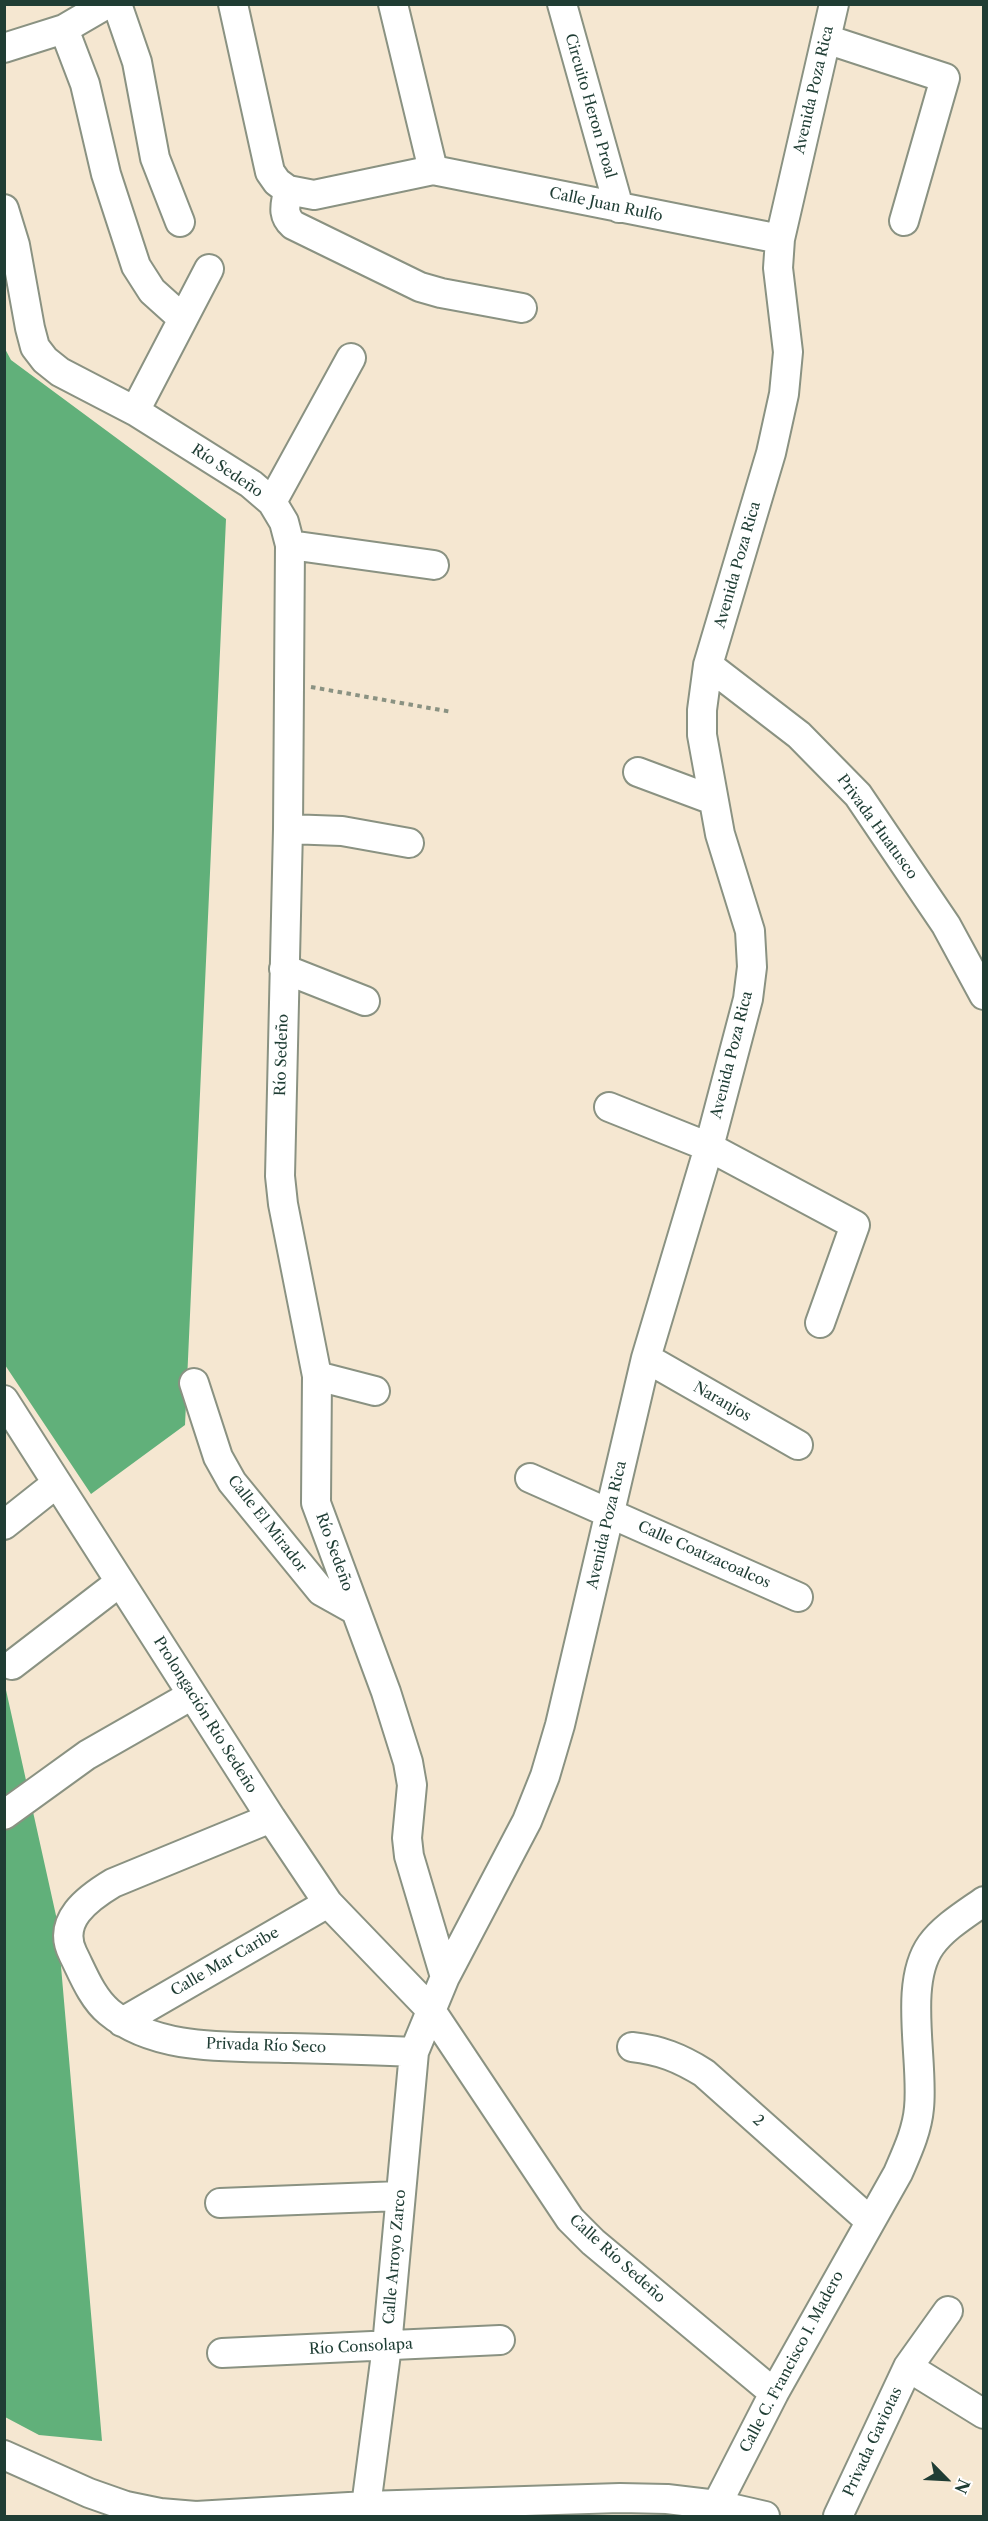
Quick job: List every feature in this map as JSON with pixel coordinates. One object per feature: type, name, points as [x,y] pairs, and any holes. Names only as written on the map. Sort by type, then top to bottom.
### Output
[{"type":"street","points":[[4,48],[64,29],[107,4]]},
{"type":"street","points":[[117,4],[139,70],[155,158],[180,222]]},
{"type":"street","points":[[232,4],[270,172],[277,182],[288,190],[286,218],[303,230],[420,287],[522,308]]},
{"type":"street","points":[[393,4],[432,170]]},
{"type":"street","name":"Circuito Heron Proal","points":[[562,4],[619,208]]},
{"type":"street","name":"Avenida Poza Rica","points":[[445,1977],[527,1821],[545,1776],[646,1358],[709,1148],[748,999],[752,967],[750,932],[720,834],[713,800],[702,735],[704,687],[708,665],[771,453],[784,394],[788,352],[778,268],[780,239],[834,4]]},
{"type":"street","points":[[64,29],[85,84],[106,174],[136,266],[152,291],[182,318]]},
{"type":"street","points":[[826,39],[945,78],[904,221]]},
{"type":"street","name":"Calle Juan Rulfo","points":[[288,190],[314,195],[432,170],[780,239]]},
{"type":"street","name":"Río Sedeño","points":[[4,209],[35,347],[60,372],[135,411],[251,484],[272,502],[284,522],[290,545],[288,830],[280,1176],[283,1204],[317,1376],[316,1503],[386,1692],[408,1762],[412,1785],[407,1838],[409,1856],[445,1977]]},
{"type":"street","points":[[135,411],[209,269]]},
{"type":"street","points":[[272,502],[351,357]]},
{"type":"street","points":[[290,545],[434,565]]},
{"type":"street","name":"Privada Huatusco","points":[[708,665],[799,735],[858,795],[946,925],[984,995]]},
{"type":"street","points":[[638,772],[713,800]]},
{"type":"street","points":[[288,830],[342,831],[409,843]]},
{"type":"street","points":[[284,969],[364,1001]]},
{"type":"street","points":[[609,1107],[709,1148],[855,1225],[820,1323]]},
{"type":"street","name":"Naranjos","points":[[646,1358],[798,1445]]},
{"type":"street","points":[[317,1376],[375,1391]]},
{"type":"street","name":"Calle El Mirador","points":[[194,1383],[218,1457],[232,1482],[321,1591],[355,1610]]},
{"type":"street","name":"Prolongación Río Sedeño","points":[[4,1400],[271,1818],[328,1903],[430,2009]]},
{"type":"street","name":"Calle Coatzacoalcos","points":[[530,1478],[798,1597]]},
{"type":"street","points":[[4,1525],[57,1483]]},
{"type":"street","points":[[12,1665],[120,1582]]},
{"type":"street","points":[[4,1815],[87,1755],[192,1695]]},
{"type":"street","points":[[122,2022],[97,1999],[71,1950],[68,1936],[78,1909],[89,1897],[113,1883],[271,1818]]},
{"type":"street","name":"Calle C. Francisco I. Madero","points":[[714,2511],[774,2393],[898,2173],[910,2145],[919,2110],[921,2083],[918,1996],[922,1962],[931,1945],[944,1930],[984,1901]]},
{"type":"street","name":"Calle Mar Caribe","points":[[122,2022],[328,1903]]},
{"type":"street","points":[[430,2009],[445,1977]]},
{"type":"street","name":"Calle Arroyo Zarco","points":[[366,2506],[387,2346],[414,2052],[430,2009]]},
{"type":"street","name":"Calle Río Sedeño","points":[[430,2009],[570,2219],[593,2242],[774,2393]]},
{"type":"street","name":"Privada Río Seco","points":[[122,2022],[162,2038],[208,2045],[414,2052]]},
{"type":"street","name":"2","points":[[632,2047],[655,2050],[678,2057],[704,2073],[870,2221]]},
{"type":"street","points":[[220,2203],[400,2196]]},
{"type":"street","name":"Privada Gaviotas","points":[[838,2517],[908,2367],[948,2311]]},
{"type":"street","name":"Río Consolapa","points":[[222,2353],[500,2340]]},
{"type":"street","points":[[908,2367],[984,2414]]},
{"type":"street","points":[[4,2456],[89,2493],[126,2506],[160,2513],[196,2516],[366,2506],[620,2498],[667,2499],[714,2511],[765,2517]]},
{"type":"path","points":[[290,683],[452,712]]},
{"type":"green space","points":[[4,347],[11,360],[226,519],[185,1425],[91,1494],[5,1365]]},
{"type":"green space","points":[[4,1681],[57,1920],[102,2441],[39,2435],[5,2417]]}]
